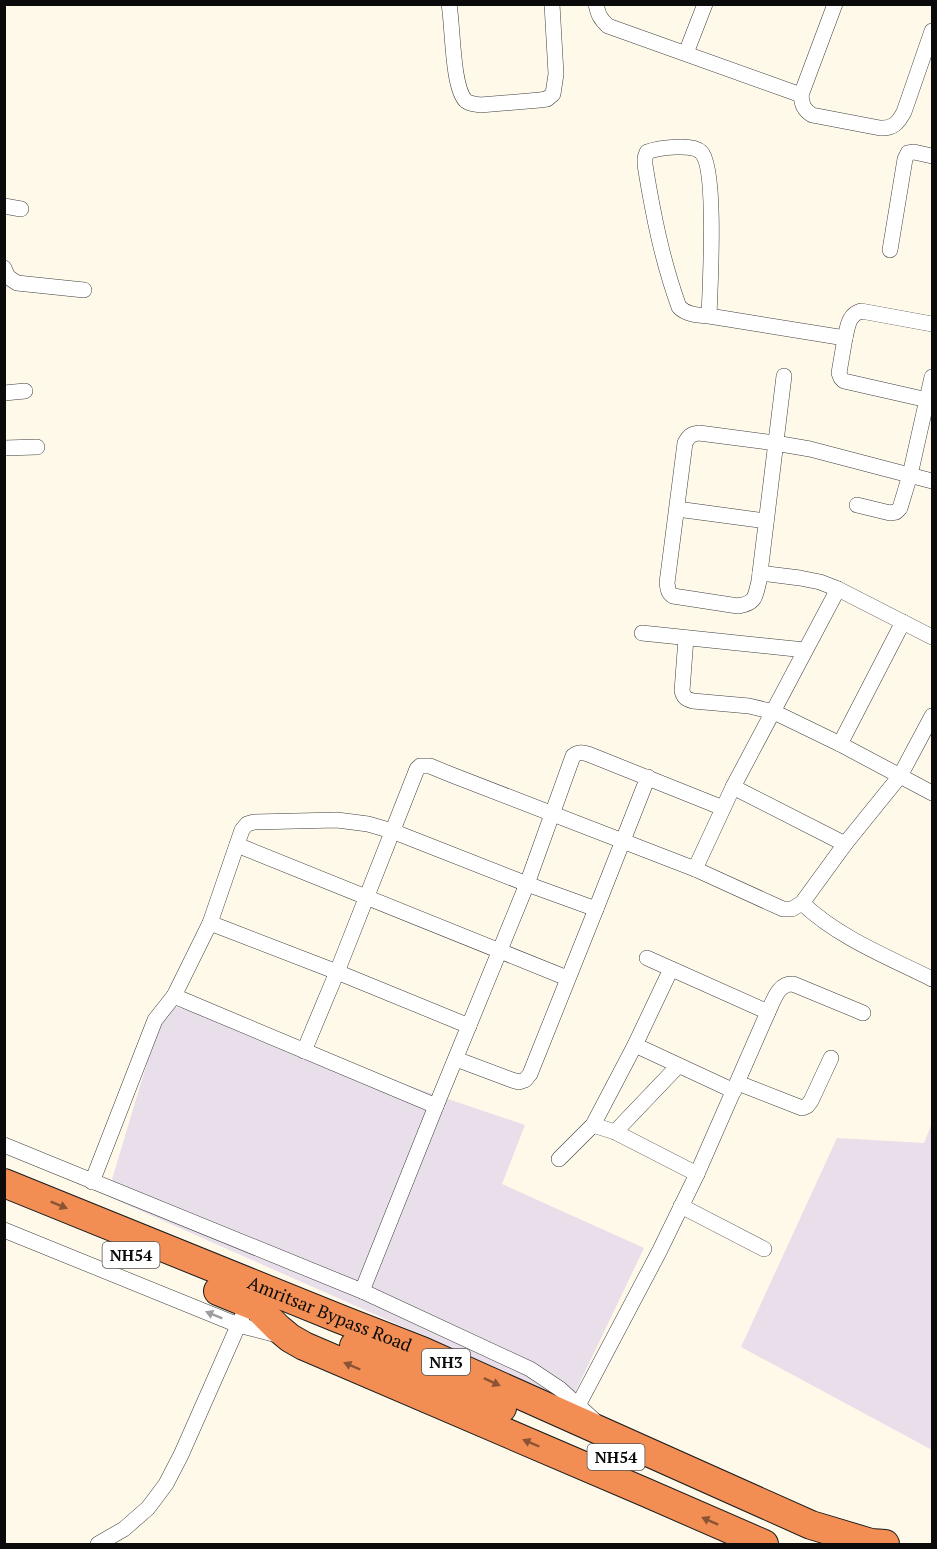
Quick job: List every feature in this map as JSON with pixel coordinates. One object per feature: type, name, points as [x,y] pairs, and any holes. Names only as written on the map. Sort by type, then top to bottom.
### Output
[{"type":"highway","name":"Amritsar Bypass Road","points":[[4,1183],[575,1412],[610,1436],[811,1525],[885,1545]]},
{"type":"highway","name":"Amritsar Bypass Road","points":[[4,1204],[248,1312],[278,1328],[290,1338],[324,1355],[764,1545]]},
{"type":"highway","name":"NH54","points":[[248,1312],[422,1374],[618,1457],[808,1545]]},
{"type":"street","points":[[449,4],[457,81],[465,100],[480,105],[547,99],[553,94],[556,74],[552,4]]},
{"type":"street","points":[[596,4],[601,20],[608,26],[801,95]]},
{"type":"street","points":[[686,53],[705,4]]},
{"type":"street","points":[[835,4],[801,95],[803,107],[812,116],[887,129],[894,126],[904,112],[933,31]]},
{"type":"street","points":[[709,316],[712,221],[706,160],[701,152],[694,148],[660,148],[647,152],[645,165],[653,215],[663,258],[679,307],[683,311],[689,314],[845,338]]},
{"type":"street","points":[[890,250],[905,159],[908,153],[914,152],[933,156]]},
{"type":"street","points":[[4,206],[21,209]]},
{"type":"street","points":[[4,268],[8,277],[17,283],[84,290]]},
{"type":"street","points":[[930,400],[844,381],[839,373],[849,318],[855,313],[861,311],[933,324]]},
{"type":"street","points":[[784,376],[775,443],[760,573],[755,596],[748,604],[738,606],[670,594],[667,583],[685,443],[693,433],[775,443],[810,449],[933,481]]},
{"type":"street","points":[[857,506],[890,513],[900,508],[930,400],[933,377]]},
{"type":"street","points":[[4,393],[25,391]]},
{"type":"street","points":[[4,448],[37,447]]},
{"type":"street","points":[[677,509],[766,522]]},
{"type":"street","points":[[760,573],[820,582],[933,637]]},
{"type":"street","points":[[695,868],[733,787],[838,589]]},
{"type":"street","points":[[840,744],[903,622]]},
{"type":"street","points":[[642,633],[805,650]]},
{"type":"street","points":[[686,638],[682,691],[686,699],[750,706],[774,712],[933,793]]},
{"type":"street","points":[[304,1051],[420,766],[425,765],[553,813],[695,868],[783,909],[792,909],[802,903],[845,844],[900,776],[933,716]]},
{"type":"street","points":[[362,1291],[527,884],[573,756],[582,752],[588,754],[723,808]]},
{"type":"street","points":[[456,1059],[519,1082],[525,1080],[530,1074],[648,777]]},
{"type":"street","points":[[733,787],[845,844]]},
{"type":"street","points":[[92,1182],[155,1020],[174,996],[210,923],[242,830],[247,824],[344,820],[368,824],[392,831],[596,909]]},
{"type":"street","points":[[237,845],[567,978]]},
{"type":"street","points":[[802,903],[817,917],[853,940],[933,979]]},
{"type":"street","points":[[210,923],[469,1026]]},
{"type":"street","points":[[647,958],[768,1012]]},
{"type":"street","points":[[558,1159],[593,1125],[671,969]]},
{"type":"street","points":[[4,1145],[362,1291],[530,1369],[560,1389],[575,1412],[697,1174],[781,986],[786,983],[793,984],[863,1013]]},
{"type":"street","points":[[174,996],[436,1106]]},
{"type":"street","points":[[635,1045],[678,1066],[802,1108],[811,1101],[831,1058]]},
{"type":"street","points":[[615,1132],[678,1066]]},
{"type":"street","points":[[593,1125],[615,1132],[697,1174]]},
{"type":"street","points":[[681,1206],[764,1249]]},
{"type":"street","points":[[4,1230],[248,1312],[166,1484],[148,1508],[124,1529],[98,1545]]},
{"type":"shaded area","points":[[165,1003],[525,1125],[502,1184],[644,1248],[571,1401],[107,1196]]},
{"type":"shaded area","points":[[932,1123],[932,1450],[741,1347],[837,1138],[924,1143]]}]
